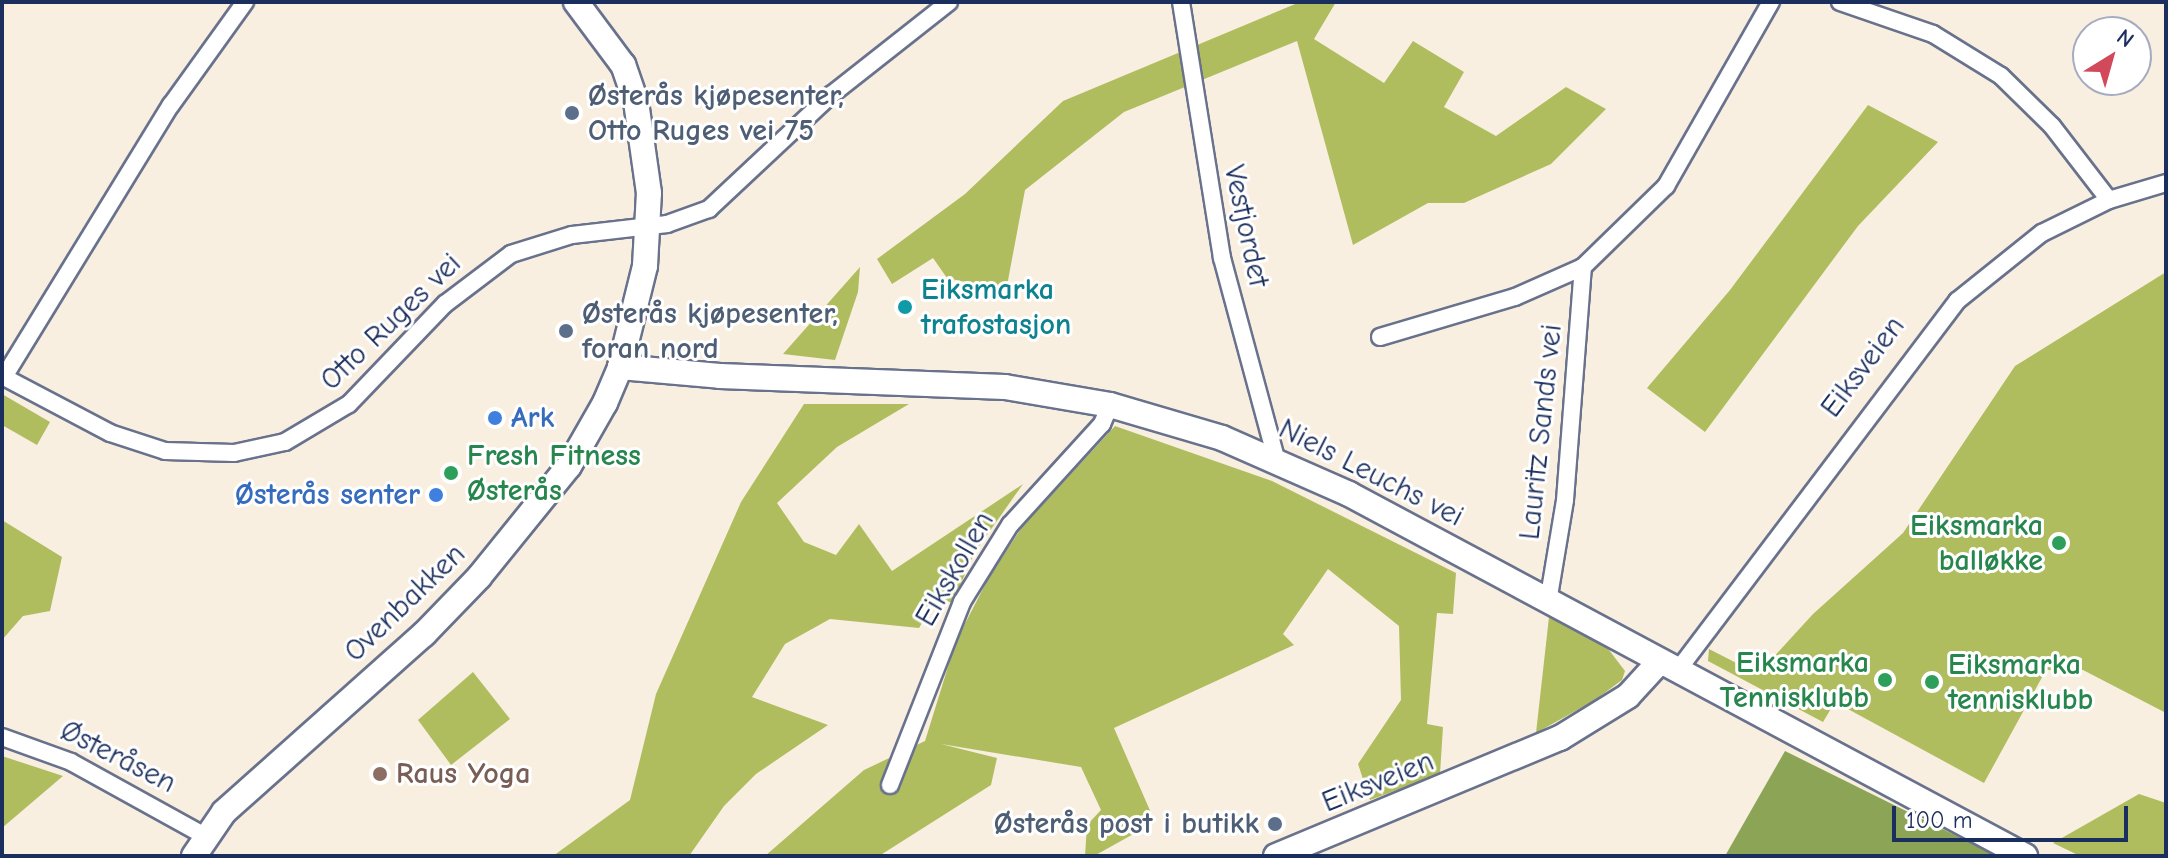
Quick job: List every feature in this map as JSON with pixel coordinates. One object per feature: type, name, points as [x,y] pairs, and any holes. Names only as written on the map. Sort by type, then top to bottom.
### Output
[{"type":"street","points":[[3,377],[179,93],[245,2]]},
{"type":"street","name":"Ovenbakken","points":[[199,846],[224,812],[424,634],[504,549],[576,455],[620,367],[649,227],[645,144],[636,102],[623,65],[576,2]]},
{"type":"street","name":"Otto Ruges vei","points":[[3,377],[139,443],[192,453],[260,449],[308,432],[338,413],[445,304],[511,254],[572,235],[649,227],[709,209],[831,95],[949,2]]},
{"type":"street","name":"Vestjordet","points":[[1181,2],[1222,258],[1276,458]]},
{"type":"street","name":"Lauritz Sands vei","points":[[1380,337],[1515,297],[1583,267],[1666,186],[1771,2]]},
{"type":"street","points":[[1840,2],[1933,34],[1991,68],[2052,126],[2109,200]]},
{"type":"street","name":"Eiksveien","points":[[1276,856],[1560,738],[1628,696],[1669,666],[1957,301],[2027,242],[2109,200],[2166,183]]},
{"type":"street","name":"Lauritz Sands vei","points":[[1548,602],[1565,500],[1583,267]]},
{"type":"street","name":"Niels Leuchs vei","points":[[620,367],[720,376],[955,382],[1110,405],[1276,458],[2025,856]]},
{"type":"street","name":"Eikskollen","points":[[890,785],[962,602],[1010,525],[1102,424],[1110,405]]},
{"type":"street","name":"Østeråsen","points":[[2,737],[71,762],[199,846]]},
{"type":"green space","points":[[1300,2],[1336,2],[1314,39],[1384,83],[1413,41],[1464,72],[1444,107],[1496,136],[1566,87],[1606,109],[1551,164],[1464,203],[1428,203],[1353,245],[1297,41],[1124,112],[1025,190],[1006,291],[947,278],[933,258],[892,284],[877,259],[965,194],[1063,101]]},
{"type":"green space","points":[[1868,105],[1938,142],[1858,226],[1705,432],[1647,388],[1730,290]]},
{"type":"green space","points":[[860,267],[858,292],[835,360],[783,354]]},
{"type":"green space","points":[[2166,272],[2166,713],[2083,670],[2046,670],[1984,783],[1835,702],[1823,722],[1708,661],[1709,649],[1758,674],[1813,614],[1903,533],[2015,366]]},
{"type":"green space","points":[[2,394],[50,422],[37,445],[2,425]]},
{"type":"green space","points":[[804,404],[909,404],[837,447],[777,503],[804,542],[836,555],[859,524],[892,571],[1023,484],[975,552],[952,603],[937,597],[919,628],[830,619],[785,644],[752,697],[828,725],[756,774],[724,806],[689,856],[553,856],[630,800],[656,694],[741,502]]},
{"type":"green space","points":[[1115,426],[1272,481],[1456,573],[1453,614],[1437,613],[1427,724],[1443,727],[1440,774],[1370,800],[1358,764],[1401,700],[1399,626],[1328,569],[1283,634],[1294,645],[1114,728],[1155,822],[1094,856],[1085,856],[1087,825],[1101,810],[1081,767],[941,744],[997,758],[991,785],[879,856],[765,856],[864,770],[925,741],[956,641],[988,579],[1022,527]]},
{"type":"green space","points":[[2,520],[62,557],[50,611],[23,616],[2,640]]},
{"type":"green space","points":[[1549,617],[1606,646],[1625,671],[1622,680],[1595,700],[1536,733]]},
{"type":"green space","points":[[473,672],[510,719],[451,765],[418,720]]},
{"type":"green space","points":[[1785,751],[1997,856],[1725,856]]},
{"type":"green space","points":[[2,756],[63,776],[2,828]]},
{"type":"green space","points":[[2139,794],[2166,803],[2166,856],[2080,856],[2053,843]]},
{"type":"place","name":"Østerås kjøpesenter, Otto Ruges vei 75","points":[[572,113]]},
{"type":"place","name":"Eiksmarka trafostasjon","points":[[905,307]]},
{"type":"place","name":"Østerås kjøpesenter, foran nord","points":[[566,331]]},
{"type":"place","name":"Ark","points":[[495,418]]},
{"type":"place","name":"Fresh Fitness Østerås","points":[[451,473]]},
{"type":"place","name":"Østerås senter","points":[[436,495]]},
{"type":"place","name":"Eiksmarka balløkke","points":[[2059,543]]},
{"type":"place","name":"Eiksmarka Tennisklubb","points":[[1885,680]]},
{"type":"place","name":"Eiksmarka tennisklubb","points":[[1932,682]]},
{"type":"place","name":"Raus Yoga","points":[[380,774]]},
{"type":"place","name":"Østerås post i butikk","points":[[1275,824]]}]
